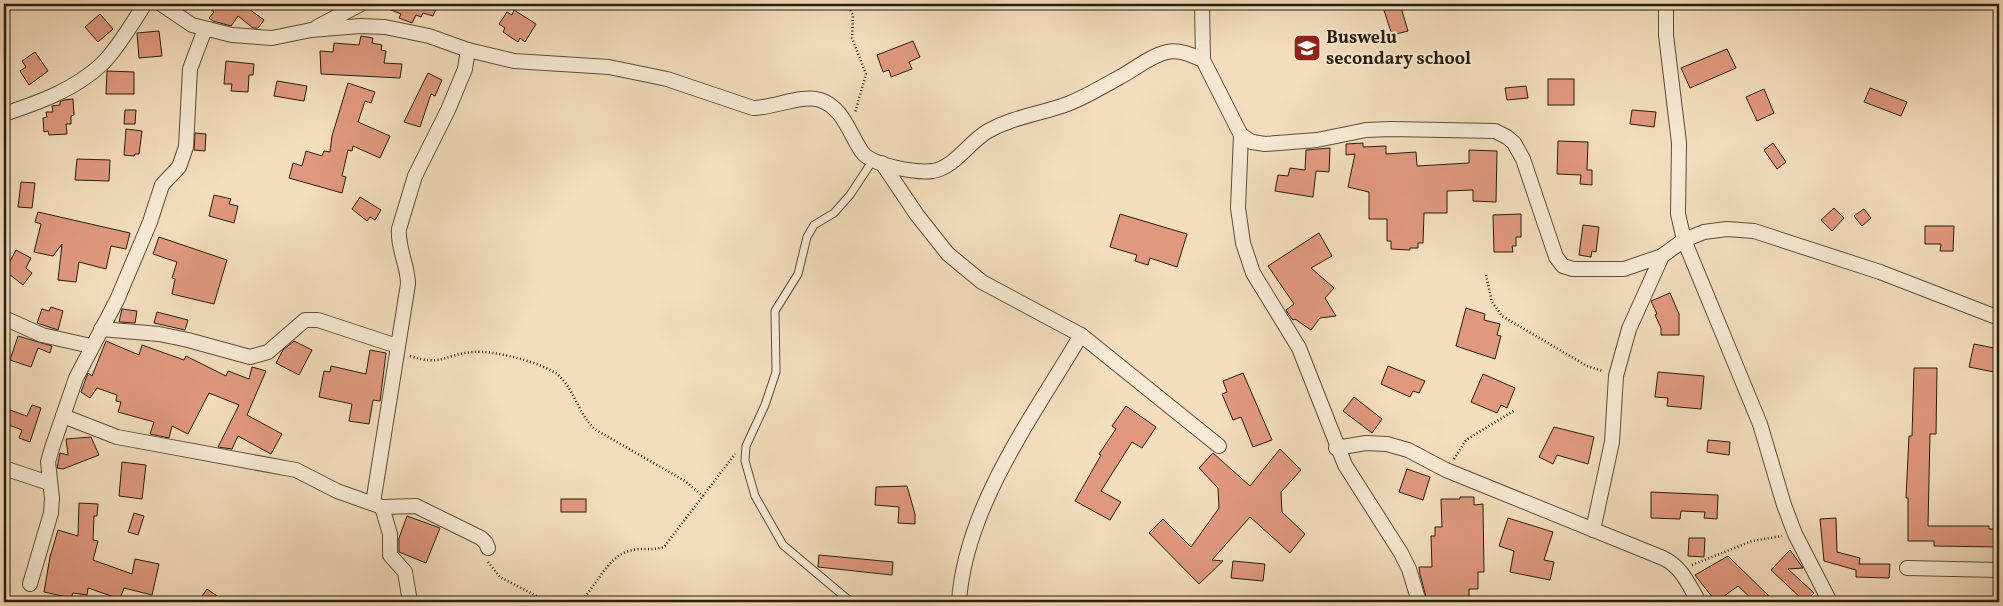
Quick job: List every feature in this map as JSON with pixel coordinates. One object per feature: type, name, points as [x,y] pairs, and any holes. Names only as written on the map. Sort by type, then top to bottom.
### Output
[{"type":"street","points":[[4,114],[50,98],[67,90],[90,74],[104,62],[145,4]]},
{"type":"street","points":[[161,4],[192,25],[232,35],[272,38],[311,30],[360,26],[386,27],[429,36],[468,50],[514,62],[609,67],[667,79],[753,108],[766,108],[812,98],[827,104],[849,128],[863,153],[878,162],[900,168],[934,171],[946,165],[973,141],[988,131],[1023,116],[1069,104],[1161,54],[1168,52],[1186,53],[1203,60]]},
{"type":"street","points":[[311,30],[361,4]]},
{"type":"street","points":[[1202,4],[1203,60],[1241,135],[1238,208],[1243,243],[1253,273],[1299,348],[1336,448],[1401,553],[1419,602]]},
{"type":"street","points":[[1666,4],[1666,35],[1678,143],[1678,214],[1684,240],[1760,424],[1795,534],[1830,602]]},
{"type":"street","points":[[30,584],[51,513],[52,498],[48,462],[76,378],[91,346],[102,330],[117,300],[150,222],[162,185],[179,167],[184,154],[186,147],[190,69],[206,29]]},
{"type":"street","points":[[410,602],[405,572],[390,554],[390,534],[378,505],[397,349],[408,284],[406,263],[398,236],[398,229],[415,176],[448,110],[465,69],[468,50]]},
{"type":"street","points":[[1241,135],[1252,142],[1265,144],[1317,140],[1366,130],[1392,128],[1495,131],[1514,143],[1524,159],[1556,257],[1563,266],[1573,269],[1624,269],[1662,256],[1684,240],[1704,232],[1727,229],[1754,230],[1880,272],[1999,318]]},
{"type":"street","points":[[878,162],[948,254],[982,282],[1081,335],[1219,446]]},
{"type":"street","points":[[1593,530],[1612,442],[1616,376],[1629,329],[1662,256]]},
{"type":"street","points":[[4,318],[42,335],[91,346]]},
{"type":"street","points":[[102,330],[159,334],[250,357],[268,352],[305,320],[318,320],[397,349]]},
{"type":"street","points":[[959,602],[966,560],[978,521],[998,476],[1081,335]]},
{"type":"street","points":[[63,416],[117,437],[296,470],[336,490],[378,505],[416,506],[481,538],[488,548]]},
{"type":"street","points":[[1336,448],[1366,443],[1387,444],[1408,450],[1446,470],[1668,561],[1680,569],[1698,602]]},
{"type":"street","points":[[4,468],[49,483]]},
{"type":"street","points":[[1907,568],[1999,570]]},
{"type":"lane","points":[[851,602],[783,545],[755,496],[745,461],[746,446],[765,405],[776,372],[775,311],[798,274],[807,237],[814,225],[834,213],[878,162]]},
{"type":"path","points":[[847,4],[853,15],[852,38],[866,74],[849,128]]},
{"type":"path","points":[[1486,275],[1492,302],[1502,316],[1587,366],[1616,376]]},
{"type":"path","points":[[397,349],[422,360],[440,361],[471,352],[487,352],[534,362],[545,367],[558,375],[570,389],[588,423],[596,430],[685,481],[703,496]]},
{"type":"path","points":[[1446,470],[1466,440],[1515,410]]},
{"type":"path","points":[[580,602],[616,557],[633,550],[654,550],[664,547],[736,452],[746,446]]},
{"type":"path","points":[[1680,569],[1752,541],[1795,534]]},
{"type":"path","points":[[488,548],[488,562],[494,572],[500,577],[530,591],[537,598],[548,602]]},
{"type":"path","points":[[531,602],[537,598]]},
{"type":"building","points":[[204,4],[247,4],[245,6],[264,20],[258,28],[253,28],[238,16],[231,26],[209,18],[214,12]]},
{"type":"building","points":[[376,4],[438,4],[433,16],[423,13],[421,17],[416,15],[412,23],[399,18],[401,14]]},
{"type":"building","points":[[1382,4],[1400,4],[1408,31],[1392,35]]},
{"type":"building","points":[[514,10],[536,24],[525,42],[520,38],[518,42],[503,32],[505,28],[499,24],[507,12],[512,15]]},
{"type":"building","points":[[100,14],[113,29],[98,42],[85,27]]},
{"type":"building","points":[[159,31],[162,56],[139,58],[137,33]]},
{"type":"building","points":[[361,36],[373,38],[372,43],[382,45],[381,50],[386,51],[384,63],[402,64],[400,78],[321,74],[320,51],[333,52],[334,43],[359,45]]},
{"type":"building","points":[[913,41],[920,57],[909,62],[912,69],[891,77],[889,70],[883,72],[877,55]]},
{"type":"building","points":[[1727,49],[1736,68],[1690,88],[1681,68]]},
{"type":"building","points":[[35,52],[48,71],[29,85],[20,71],[26,67],[22,61]]},
{"type":"building","points":[[226,61],[254,64],[253,75],[249,75],[248,92],[231,91],[232,84],[224,84]]},
{"type":"building","points":[[107,71],[134,72],[134,94],[106,94]]},
{"type":"building","points":[[428,73],[442,80],[435,96],[431,94],[420,127],[404,122]]},
{"type":"building","points":[[1548,79],[1574,79],[1574,105],[1548,105]]},
{"type":"building","points":[[277,81],[307,86],[304,101],[274,96]]},
{"type":"building","points":[[348,83],[375,92],[371,103],[365,101],[358,122],[390,136],[380,158],[353,146],[352,151],[348,150],[342,176],[346,177],[342,193],[289,178],[293,163],[302,166],[306,151],[322,156],[324,151],[330,152],[332,136]]},
{"type":"building","points":[[1526,86],[1528,98],[1507,100],[1505,88]]},
{"type":"building","points":[[1870,88],[1907,102],[1901,116],[1864,102]]},
{"type":"building","points":[[1764,89],[1774,113],[1757,121],[1746,97]]},
{"type":"building","points":[[73,99],[74,115],[71,116],[71,124],[66,124],[67,134],[49,135],[48,131],[44,132],[43,118],[47,117],[46,112],[53,112],[52,106],[60,105],[60,102],[64,100]]},
{"type":"building","points":[[125,110],[136,110],[135,124],[124,124]]},
{"type":"building","points":[[1632,110],[1656,112],[1654,127],[1630,124]]},
{"type":"building","points":[[126,129],[142,131],[139,154],[134,156],[124,155]]},
{"type":"building","points":[[195,133],[206,134],[205,151],[194,150]]},
{"type":"building","points":[[1558,141],[1588,142],[1587,170],[1592,170],[1592,185],[1580,184],[1581,175],[1557,174]]},
{"type":"building","points":[[1363,143],[1363,147],[1386,146],[1386,154],[1416,152],[1417,166],[1469,163],[1469,150],[1497,151],[1496,202],[1473,201],[1473,190],[1447,191],[1447,213],[1424,213],[1423,243],[1418,243],[1418,248],[1410,248],[1410,250],[1391,249],[1391,241],[1387,241],[1387,219],[1369,219],[1369,192],[1348,187],[1355,154],[1346,155],[1346,144]]},
{"type":"building","points":[[1773,143],[1786,162],[1777,169],[1764,150]]},
{"type":"building","points":[[1330,148],[1329,172],[1316,171],[1313,197],[1275,191],[1278,175],[1288,176],[1290,168],[1305,170],[1306,150]]},
{"type":"building","points":[[77,159],[110,160],[109,181],[75,180]]},
{"type":"building","points":[[21,182],[35,183],[32,208],[18,207]]},
{"type":"building","points":[[214,195],[231,199],[229,204],[238,206],[234,223],[209,216]]},
{"type":"building","points":[[360,197],[381,210],[375,220],[370,217],[367,221],[352,209]]},
{"type":"building","points":[[1834,208],[1844,218],[1832,231],[1821,220]]},
{"type":"building","points":[[1864,209],[1871,218],[1862,226],[1854,216]]},
{"type":"building","points":[[38,212],[130,233],[126,249],[111,246],[106,269],[79,262],[76,282],[58,280],[62,244],[53,256],[34,252],[41,224],[35,222]]},
{"type":"building","points":[[1120,214],[1187,234],[1177,267],[1150,258],[1148,265],[1135,261],[1137,255],[1110,247]]},
{"type":"building","points":[[1521,214],[1521,237],[1516,237],[1516,246],[1512,246],[1513,252],[1494,252],[1493,215]]},
{"type":"building","points":[[1583,225],[1599,227],[1596,252],[1592,251],[1591,257],[1579,255]]},
{"type":"building","points":[[1925,226],[1954,226],[1953,251],[1940,251],[1941,244],[1925,244]]},
{"type":"building","points":[[1319,233],[1332,256],[1311,268],[1334,288],[1325,298],[1336,316],[1320,318],[1311,330],[1295,319],[1293,320],[1289,315],[1286,310],[1294,304],[1268,266]]},
{"type":"building","points":[[159,237],[227,260],[214,304],[172,294],[175,279],[172,278],[177,262],[153,254]]},
{"type":"building","points":[[16,250],[31,258],[26,268],[32,273],[23,285],[5,271]]},
{"type":"building","points":[[1670,293],[1679,314],[1679,335],[1661,335],[1661,328],[1655,315],[1657,314],[1651,301]]},
{"type":"building","points":[[51,307],[63,311],[58,330],[37,323],[42,309],[49,311]]},
{"type":"building","points":[[1466,308],[1485,314],[1484,320],[1500,324],[1497,335],[1501,336],[1495,359],[1456,346]]},
{"type":"building","points":[[122,309],[137,311],[135,323],[119,322]]},
{"type":"building","points":[[157,312],[188,320],[185,330],[154,323]]},
{"type":"building","points":[[18,336],[52,346],[50,353],[38,348],[31,367],[10,360]]},
{"type":"building","points":[[106,341],[139,355],[142,345],[184,360],[186,356],[226,376],[228,371],[249,379],[252,367],[266,371],[247,415],[282,434],[271,454],[238,436],[232,449],[218,447],[239,405],[209,393],[188,434],[172,426],[169,438],[150,434],[154,422],[118,412],[121,402],[116,401],[117,395],[97,388],[90,398],[81,392],[88,373],[92,376]]},
{"type":"building","points":[[294,341],[312,350],[299,375],[276,363],[283,350]]},
{"type":"building","points":[[1974,344],[1999,349],[1999,373],[1969,367]]},
{"type":"building","points":[[370,350],[386,353],[380,401],[373,400],[369,424],[349,421],[352,404],[319,397],[324,371],[330,372],[331,366],[366,374]]},
{"type":"building","points":[[1388,366],[1425,381],[1419,393],[1413,391],[1410,397],[1381,384]]},
{"type":"building","points":[[1914,368],[1937,368],[1936,434],[1930,434],[1928,526],[1989,526],[1989,529],[1999,529],[1999,547],[1934,546],[1934,541],[1908,541],[1908,498],[1906,498],[1909,436],[1912,436]]},
{"type":"building","points":[[1658,372],[1704,376],[1701,409],[1667,406],[1668,398],[1655,397]]},
{"type":"building","points":[[1243,373],[1272,440],[1253,447],[1241,417],[1233,420],[1222,394],[1227,392],[1223,381]]},
{"type":"building","points":[[1483,374],[1515,388],[1507,408],[1501,405],[1497,413],[1471,402]]},
{"type":"building","points":[[1354,397],[1382,419],[1372,433],[1343,411]]},
{"type":"building","points":[[32,405],[41,408],[30,442],[19,438],[22,430],[4,423],[4,408],[27,416]]},
{"type":"building","points":[[1126,406],[1156,427],[1142,448],[1132,442],[1101,491],[1121,502],[1110,520],[1075,501],[1101,455],[1099,454],[1116,429],[1112,426]]},
{"type":"building","points":[[1554,427],[1594,437],[1588,464],[1557,455],[1553,464],[1539,457]]},
{"type":"building","points":[[91,437],[99,455],[63,469],[57,468],[60,453],[68,455],[66,439]]},
{"type":"building","points":[[1708,440],[1730,442],[1729,455],[1707,452]]},
{"type":"building","points":[[1280,449],[1301,470],[1281,492],[1282,512],[1305,534],[1290,553],[1250,517],[1212,560],[1223,561],[1199,584],[1149,533],[1163,519],[1191,547],[1219,508],[1218,488],[1199,468],[1213,453],[1250,486]]},
{"type":"building","points":[[122,462],[146,465],[142,499],[119,496]]},
{"type":"building","points":[[1407,469],[1430,477],[1423,500],[1399,492]]},
{"type":"building","points":[[907,486],[915,514],[915,524],[898,523],[899,507],[875,505],[876,487]]},
{"type":"building","points":[[1651,492],[1718,495],[1717,519],[1704,518],[1705,512],[1681,511],[1680,519],[1651,518]]},
{"type":"building","points":[[1460,497],[1474,497],[1474,505],[1483,504],[1484,572],[1478,572],[1478,589],[1469,589],[1469,602],[1430,602],[1430,597],[1426,597],[1419,567],[1432,567],[1431,536],[1435,536],[1435,527],[1442,527],[1441,499],[1460,499]]},
{"type":"building","points":[[561,499],[586,499],[586,512],[561,512]]},
{"type":"building","points":[[79,503],[98,504],[97,516],[94,516],[93,540],[98,541],[93,560],[132,574],[135,559],[159,564],[152,595],[124,588],[120,599],[88,588],[87,595],[73,593],[71,598],[44,592],[50,557],[58,530],[78,536]]},
{"type":"building","points":[[134,513],[144,516],[138,535],[128,532]]},
{"type":"building","points":[[407,516],[440,528],[426,563],[399,552],[399,538]]},
{"type":"building","points":[[1508,518],[1553,532],[1544,560],[1554,562],[1550,580],[1510,572],[1514,551],[1499,546]]},
{"type":"building","points":[[1836,518],[1837,552],[1860,558],[1859,564],[1890,564],[1889,578],[1856,577],[1856,570],[1824,561],[1820,519]]},
{"type":"building","points":[[1689,538],[1705,538],[1704,557],[1688,556]]},
{"type":"building","points":[[1790,550],[1803,568],[1788,569],[1814,593],[1805,602],[1771,570]]},
{"type":"building","points":[[819,555],[893,562],[892,575],[818,567]]},
{"type":"building","points":[[1728,556],[1775,602],[1755,602],[1738,586],[1716,602],[1695,575]]},
{"type":"building","points":[[1233,561],[1265,564],[1263,581],[1231,578]]},
{"type":"building","points":[[207,589],[226,602],[198,602]]},
{"type":"place","name":"Buswelu secondary school","points":[[1307,48]]}]
